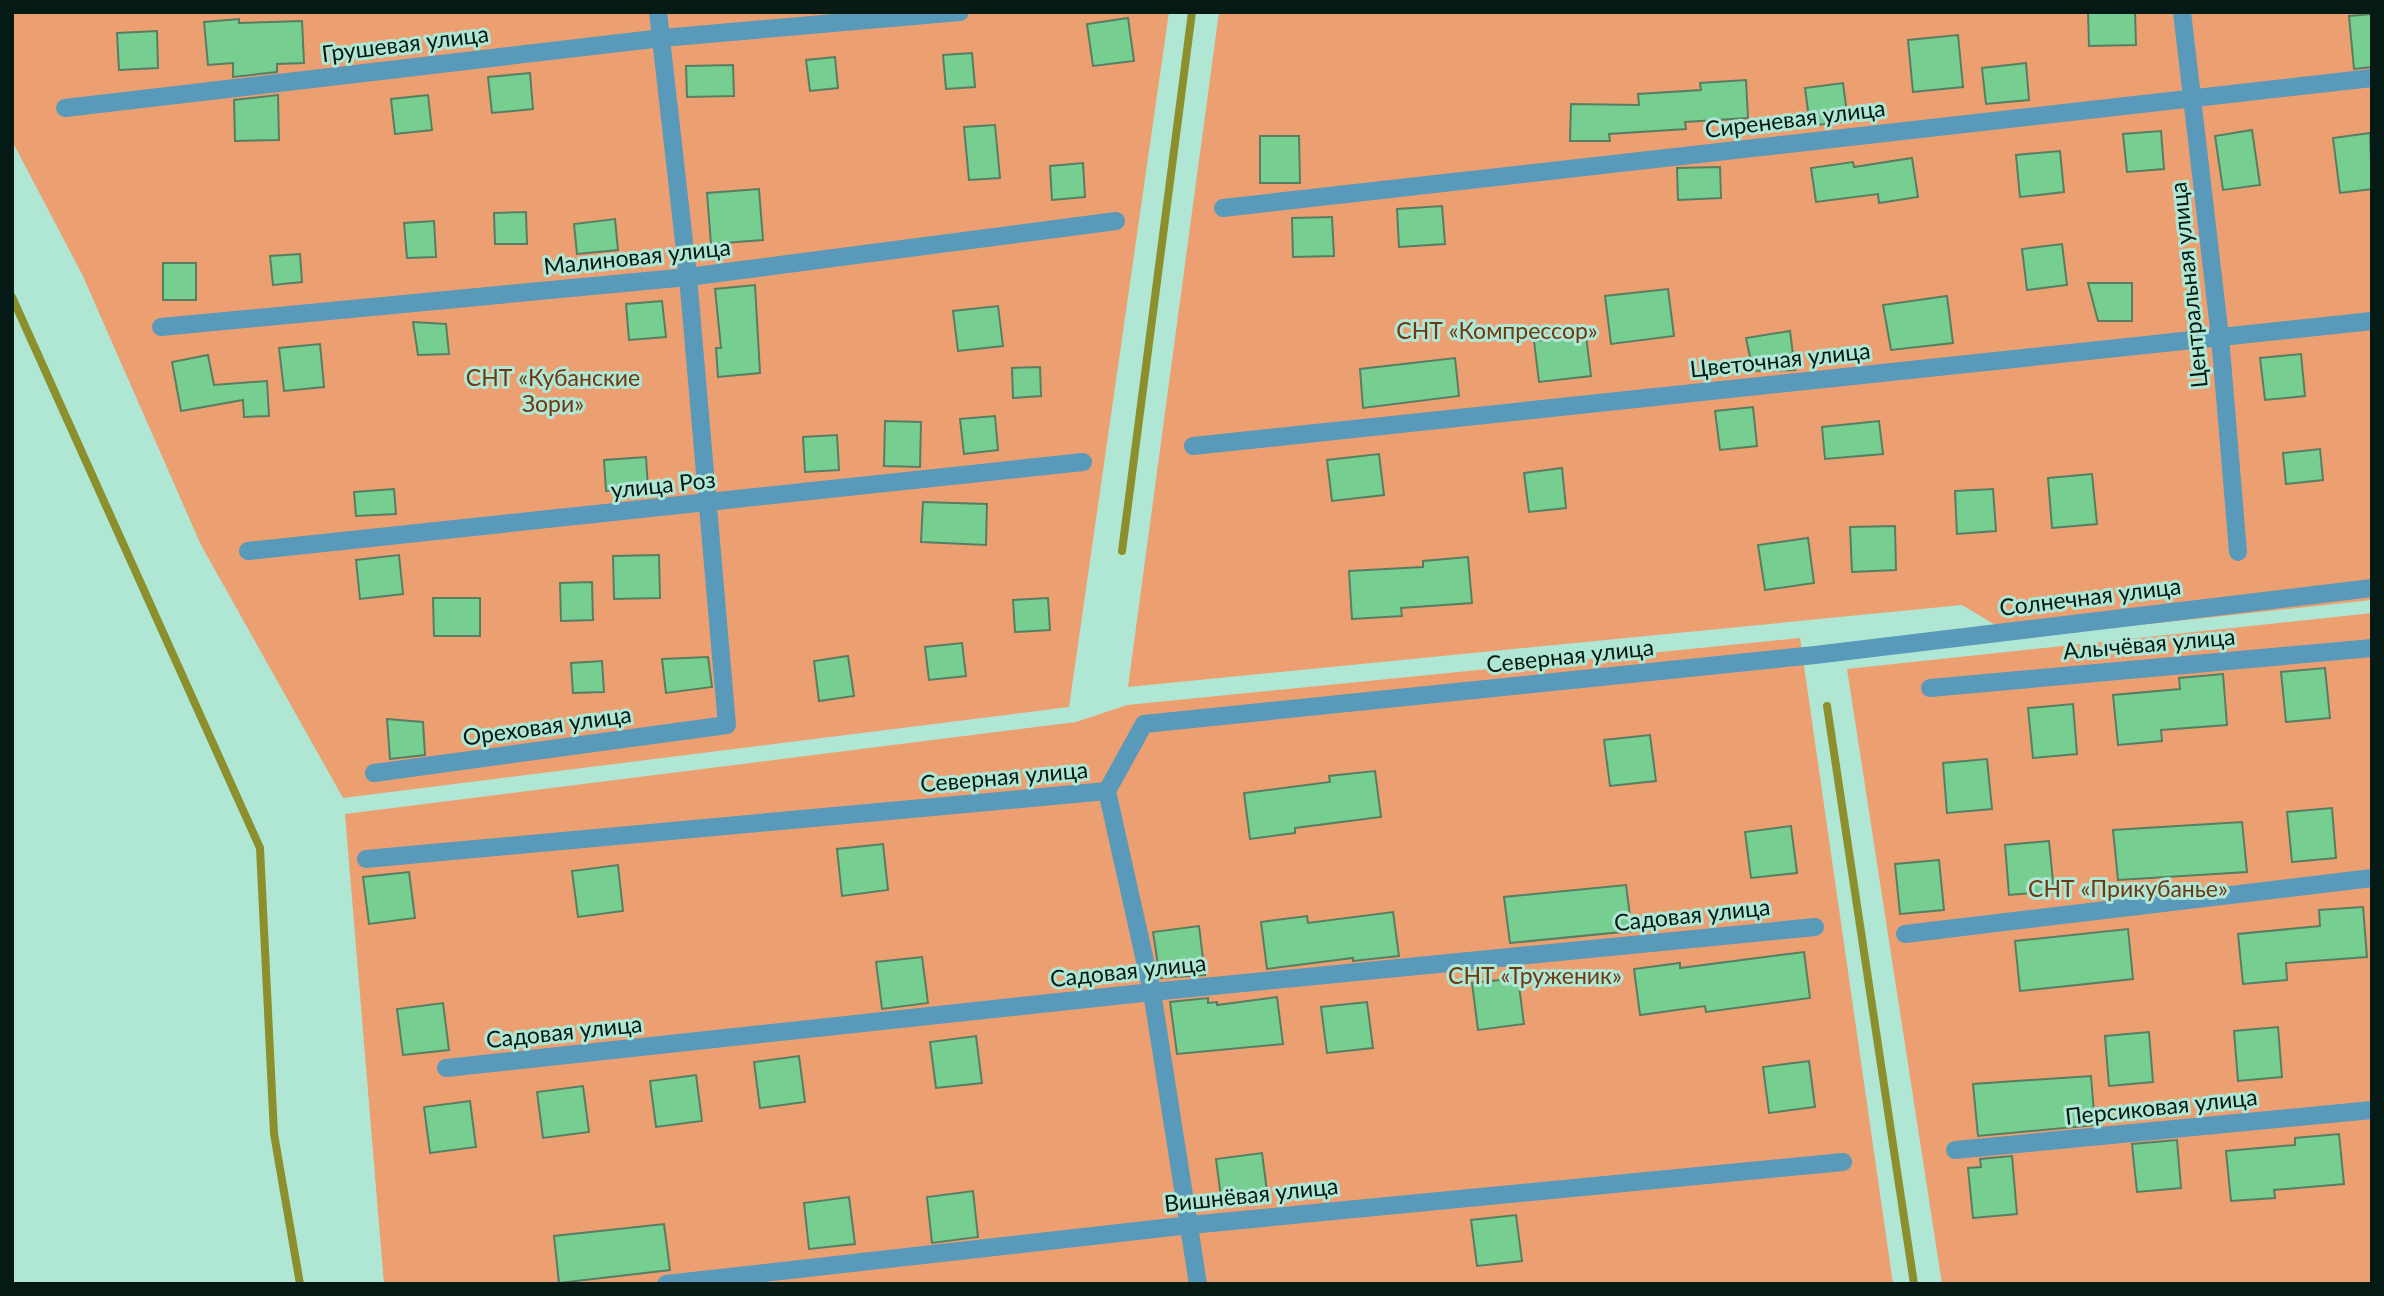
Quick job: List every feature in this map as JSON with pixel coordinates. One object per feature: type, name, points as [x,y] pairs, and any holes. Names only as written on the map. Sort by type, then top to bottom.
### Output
[{"type":"street","points":[[658,12],[688,276],[709,504]]},
{"type":"street","name":"Грушевая улица","points":[[65,108],[662,38],[960,12]]},
{"type":"street","name":"Центральная улица","points":[[2182,12],[2220,337],[2238,552]]},
{"type":"street","name":"Сиреневая улица","points":[[1223,208],[2372,78]]},
{"type":"street","name":"Малиновая улица","points":[[161,327],[688,276],[1116,221]]},
{"type":"street","name":"Цветочная улица","points":[[1194,446],[2372,321]]},
{"type":"street","name":"улица Роз","points":[[248,551],[709,504],[1083,462]]},
{"type":"street","name":"Ореховая улица","points":[[374,773],[727,725],[709,504]]},
{"type":"street","name":"Солнечная улица","points":[[1815,655],[2372,588]]},
{"type":"street","name":"Алычёвая улица","points":[[1930,688],[2372,648]]},
{"type":"street","name":"Северная улица","points":[[366,859],[1107,791],[1144,724],[1815,655]]},
{"type":"street","points":[[1107,791],[1152,992],[1198,1284]]},
{"type":"street","points":[[1905,934],[2372,878]]},
{"type":"street","name":"Садовая улица","points":[[446,1068],[1152,992],[1815,926]]},
{"type":"street","name":"Персиковая улица","points":[[1955,1150],[2372,1110]]},
{"type":"street","name":"Вишнёвая улица","points":[[666,1284],[1190,1225],[1843,1161]]},
{"type":"green space","name":"СНТ «Кубанские Зори»","points":[[12,12],[1169,12],[1069,707],[343,798],[201,545],[82,274],[12,141]]},
{"type":"green space","name":"СНТ «Компрессор»","points":[[1219,12],[2372,12],[2372,600],[2017,638],[1962,605],[1128,687]]},
{"type":"green space","name":"СНТ «Прикубанье»","points":[[2372,613],[2372,1284],[1942,1284],[1847,669]]},
{"type":"green space","name":"СНТ «Труженик»","points":[[1800,638],[1893,1284],[384,1284],[345,814],[1076,722],[1127,705]]},
{"type":"building","points":[[2088,12],[2135,12],[2136,45],[2089,46]]},
{"type":"building","points":[[2372,14],[2372,67],[2354,69],[2349,16]]},
{"type":"building","points":[[1128,18],[1134,61],[1093,66],[1087,24]]},
{"type":"building","points":[[239,19],[239,23],[302,21],[304,63],[277,64],[277,72],[233,77],[233,63],[208,65],[204,22]]},
{"type":"building","points":[[157,31],[158,68],[119,70],[117,33]]},
{"type":"building","points":[[1958,35],[1963,87],[1913,92],[1908,40]]},
{"type":"building","points":[[972,53],[975,87],[946,89],[943,55]]},
{"type":"building","points":[[835,57],[838,88],[810,91],[806,60]]},
{"type":"building","points":[[2026,63],[2029,100],[1986,104],[1982,68]]},
{"type":"building","points":[[733,65],[734,96],[687,97],[686,66]]},
{"type":"building","points":[[530,73],[533,109],[492,113],[488,77]]},
{"type":"building","points":[[1746,80],[1748,118],[1685,122],[1686,129],[1609,134],[1610,141],[1570,141],[1571,104],[1639,105],[1638,94],[1701,90],[1700,83]]},
{"type":"building","points":[[1843,83],[1848,121],[1810,126],[1805,88]]},
{"type":"building","points":[[278,95],[279,140],[235,141],[234,100]]},
{"type":"building","points":[[428,95],[432,130],[395,134],[391,99]]},
{"type":"building","points":[[995,125],[1000,178],[969,180],[964,127]]},
{"type":"building","points":[[2252,130],[2260,185],[2223,190],[2215,136]]},
{"type":"building","points":[[2161,131],[2164,169],[2127,172],[2123,134]]},
{"type":"building","points":[[2370,133],[2372,189],[2340,193],[2333,138]]},
{"type":"building","points":[[1260,136],[1299,136],[1300,183],[1260,183]]},
{"type":"building","points":[[2060,151],[2064,192],[2020,197],[2016,155]]},
{"type":"building","points":[[1912,158],[1918,197],[1879,203],[1878,194],[1816,202],[1811,168],[1853,162],[1854,167]]},
{"type":"building","points":[[1083,163],[1085,197],[1052,200],[1050,166]]},
{"type":"building","points":[[1720,167],[1721,198],[1678,200],[1677,168]]},
{"type":"building","points":[[759,189],[763,240],[711,244],[707,193]]},
{"type":"building","points":[[1442,206],[1445,244],[1399,247],[1397,209]]},
{"type":"building","points":[[526,212],[527,244],[495,244],[494,213]]},
{"type":"building","points":[[1332,217],[1334,256],[1293,257],[1292,218]]},
{"type":"building","points":[[615,219],[618,250],[577,254],[574,224]]},
{"type":"building","points":[[434,221],[436,257],[407,258],[404,223]]},
{"type":"building","points":[[2062,244],[2067,285],[2027,290],[2022,249]]},
{"type":"building","points":[[300,254],[302,282],[273,285],[270,256]]},
{"type":"building","points":[[163,263],[196,263],[196,300],[163,300]]},
{"type":"building","points":[[2088,283],[2132,283],[2132,321],[2098,321]]},
{"type":"building","points":[[755,285],[760,373],[718,377],[716,348],[721,348],[715,289]]},
{"type":"building","points":[[1668,289],[1674,336],[1611,344],[1605,296]]},
{"type":"building","points":[[1947,296],[1953,343],[1891,350],[1883,305]]},
{"type":"building","points":[[662,301],[666,337],[629,340],[626,304]]},
{"type":"building","points":[[998,306],[1003,346],[958,351],[953,311]]},
{"type":"building","points":[[413,322],[446,324],[449,354],[418,355]]},
{"type":"building","points":[[1790,331],[1795,370],[1753,371],[1746,338]]},
{"type":"building","points":[[1586,336],[1591,376],[1539,382],[1534,341]]},
{"type":"building","points":[[320,344],[324,387],[284,391],[279,348]]},
{"type":"building","points":[[2301,354],[2305,396],[2265,400],[2260,358]]},
{"type":"building","points":[[208,355],[214,385],[267,381],[269,416],[244,417],[243,400],[181,411],[172,362]]},
{"type":"building","points":[[1455,358],[1459,396],[1363,408],[1360,369]]},
{"type":"building","points":[[1040,367],[1041,396],[1013,398],[1012,368]]},
{"type":"building","points":[[1753,407],[1757,446],[1720,450],[1715,411]]},
{"type":"building","points":[[995,416],[998,450],[964,454],[960,419]]},
{"type":"building","points":[[885,421],[921,422],[920,467],[884,466]]},
{"type":"building","points":[[1879,421],[1883,454],[1825,459],[1822,427]]},
{"type":"building","points":[[837,435],[839,470],[805,472],[803,437]]},
{"type":"building","points":[[2320,449],[2323,480],[2286,484],[2283,453]]},
{"type":"building","points":[[1379,454],[1384,495],[1332,501],[1327,460]]},
{"type":"building","points":[[646,457],[648,488],[606,491],[604,460]]},
{"type":"building","points":[[1562,468],[1566,508],[1529,512],[1524,473]]},
{"type":"building","points":[[2092,474],[2097,524],[2052,528],[2048,478]]},
{"type":"building","points":[[394,489],[396,514],[356,516],[354,492]]},
{"type":"building","points":[[1993,489],[1996,531],[1957,534],[1955,491]]},
{"type":"building","points":[[923,502],[987,504],[986,545],[921,542]]},
{"type":"building","points":[[1895,526],[1896,570],[1852,572],[1850,527]]},
{"type":"building","points":[[1808,538],[1814,583],[1765,590],[1758,545]]},
{"type":"building","points":[[399,555],[403,594],[360,599],[356,560]]},
{"type":"building","points":[[659,555],[660,598],[614,599],[613,556]]},
{"type":"building","points":[[1468,557],[1472,603],[1401,608],[1402,616],[1352,619],[1349,571],[1423,567],[1423,561]]},
{"type":"building","points":[[592,582],[593,620],[561,621],[560,583]]},
{"type":"building","points":[[433,598],[480,598],[480,636],[434,636]]},
{"type":"building","points":[[1048,598],[1050,630],[1015,632],[1013,600]]},
{"type":"building","points":[[962,643],[966,676],[929,680],[925,647]]},
{"type":"building","points":[[848,656],[854,696],[819,701],[814,661]]},
{"type":"building","points":[[708,657],[712,687],[666,693],[662,659]]},
{"type":"building","points":[[602,661],[604,692],[573,693],[571,663]]},
{"type":"building","points":[[2325,668],[2330,718],[2286,722],[2281,672]]},
{"type":"building","points":[[2223,674],[2227,725],[2161,730],[2162,741],[2118,745],[2113,695],[2180,689],[2179,678]]},
{"type":"building","points":[[2073,704],[2077,754],[2033,758],[2028,708]]},
{"type":"building","points":[[387,719],[423,722],[425,755],[390,759]]},
{"type":"building","points":[[1650,735],[1656,781],[1610,786],[1604,740]]},
{"type":"building","points":[[1987,759],[1992,809],[1947,813],[1943,763]]},
{"type":"building","points":[[1375,771],[1381,817],[1295,828],[1295,833],[1250,839],[1244,793],[1330,782],[1329,776]]},
{"type":"building","points":[[2332,808],[2336,858],[2292,862],[2287,812]]},
{"type":"building","points":[[2242,822],[2247,872],[2118,880],[2113,830]]},
{"type":"building","points":[[1791,826],[1797,873],[1751,878],[1745,832]]},
{"type":"building","points":[[2049,841],[2054,891],[2009,895],[2005,845]]},
{"type":"building","points":[[883,844],[888,890],[842,896],[837,849]]},
{"type":"building","points":[[1939,860],[1944,910],[1900,914],[1895,864]]},
{"type":"building","points":[[618,865],[623,911],[578,917],[572,871]]},
{"type":"building","points":[[409,872],[415,918],[369,924],[363,877]]},
{"type":"building","points":[[1626,885],[1632,931],[1510,943],[1504,897]]},
{"type":"building","points":[[2363,907],[2367,957],[2286,963],[2287,980],[2243,984],[2238,934],[2320,926],[2319,910]]},
{"type":"building","points":[[1393,912],[1399,956],[1353,961],[1353,958],[1267,969],[1261,922],[1307,916],[1308,923]]},
{"type":"building","points":[[1199,926],[1205,975],[1160,978],[1153,932]]},
{"type":"building","points":[[2128,929],[2133,979],[2020,991],[2015,941]]},
{"type":"building","points":[[1804,952],[1810,998],[1706,1012],[1705,1006],[1640,1015],[1634,969],[1680,963],[1680,968]]},
{"type":"building","points":[[922,957],[928,1003],[882,1009],[876,962]]},
{"type":"building","points":[[1518,978],[1524,1024],[1478,1030],[1472,983]]},
{"type":"building","points":[[1277,997],[1283,1044],[1177,1054],[1170,1002],[1208,998],[1208,1003],[1217,1002],[1217,1005]]},
{"type":"building","points":[[1367,1002],[1373,1048],[1327,1053],[1321,1007]]},
{"type":"building","points":[[443,1003],[449,1050],[403,1055],[397,1009]]},
{"type":"building","points":[[2278,1027],[2282,1077],[2238,1081],[2234,1031]]},
{"type":"building","points":[[2149,1032],[2153,1082],[2109,1086],[2105,1036]]},
{"type":"building","points":[[976,1036],[982,1083],[936,1088],[930,1042]]},
{"type":"building","points":[[799,1056],[805,1102],[760,1108],[754,1062]]},
{"type":"building","points":[[1809,1061],[1815,1107],[1769,1113],[1763,1067]]},
{"type":"building","points":[[696,1075],[702,1121],[656,1127],[650,1081]]},
{"type":"building","points":[[2091,1076],[2095,1125],[1978,1136],[1973,1084]]},
{"type":"building","points":[[583,1086],[589,1132],[543,1138],[537,1092]]},
{"type":"building","points":[[470,1101],[476,1147],[430,1153],[424,1107]]},
{"type":"building","points":[[2339,1134],[2344,1184],[2274,1190],[2275,1198],[2231,1201],[2226,1151],[2295,1145],[2295,1138]]},
{"type":"building","points":[[2177,1140],[2181,1188],[2137,1192],[2132,1144]]},
{"type":"building","points":[[1262,1153],[1268,1199],[1222,1205],[1216,1159]]},
{"type":"building","points":[[2012,1156],[2017,1214],[1973,1218],[1968,1168],[1981,1167],[1980,1159]]},
{"type":"building","points":[[973,1191],[978,1237],[932,1243],[927,1197]]},
{"type":"building","points":[[849,1197],[855,1244],[809,1249],[804,1203]]},
{"type":"building","points":[[1516,1215],[1522,1261],[1477,1266],[1471,1220]]},
{"type":"building","points":[[664,1224],[670,1270],[559,1283],[554,1236]]},
{"type":"waterway","points":[[1122,551],[1192,12]]},
{"type":"waterway","points":[[12,297],[260,848],[274,1134],[300,1284]]},
{"type":"waterway","points":[[1827,706],[1914,1284]]}]
